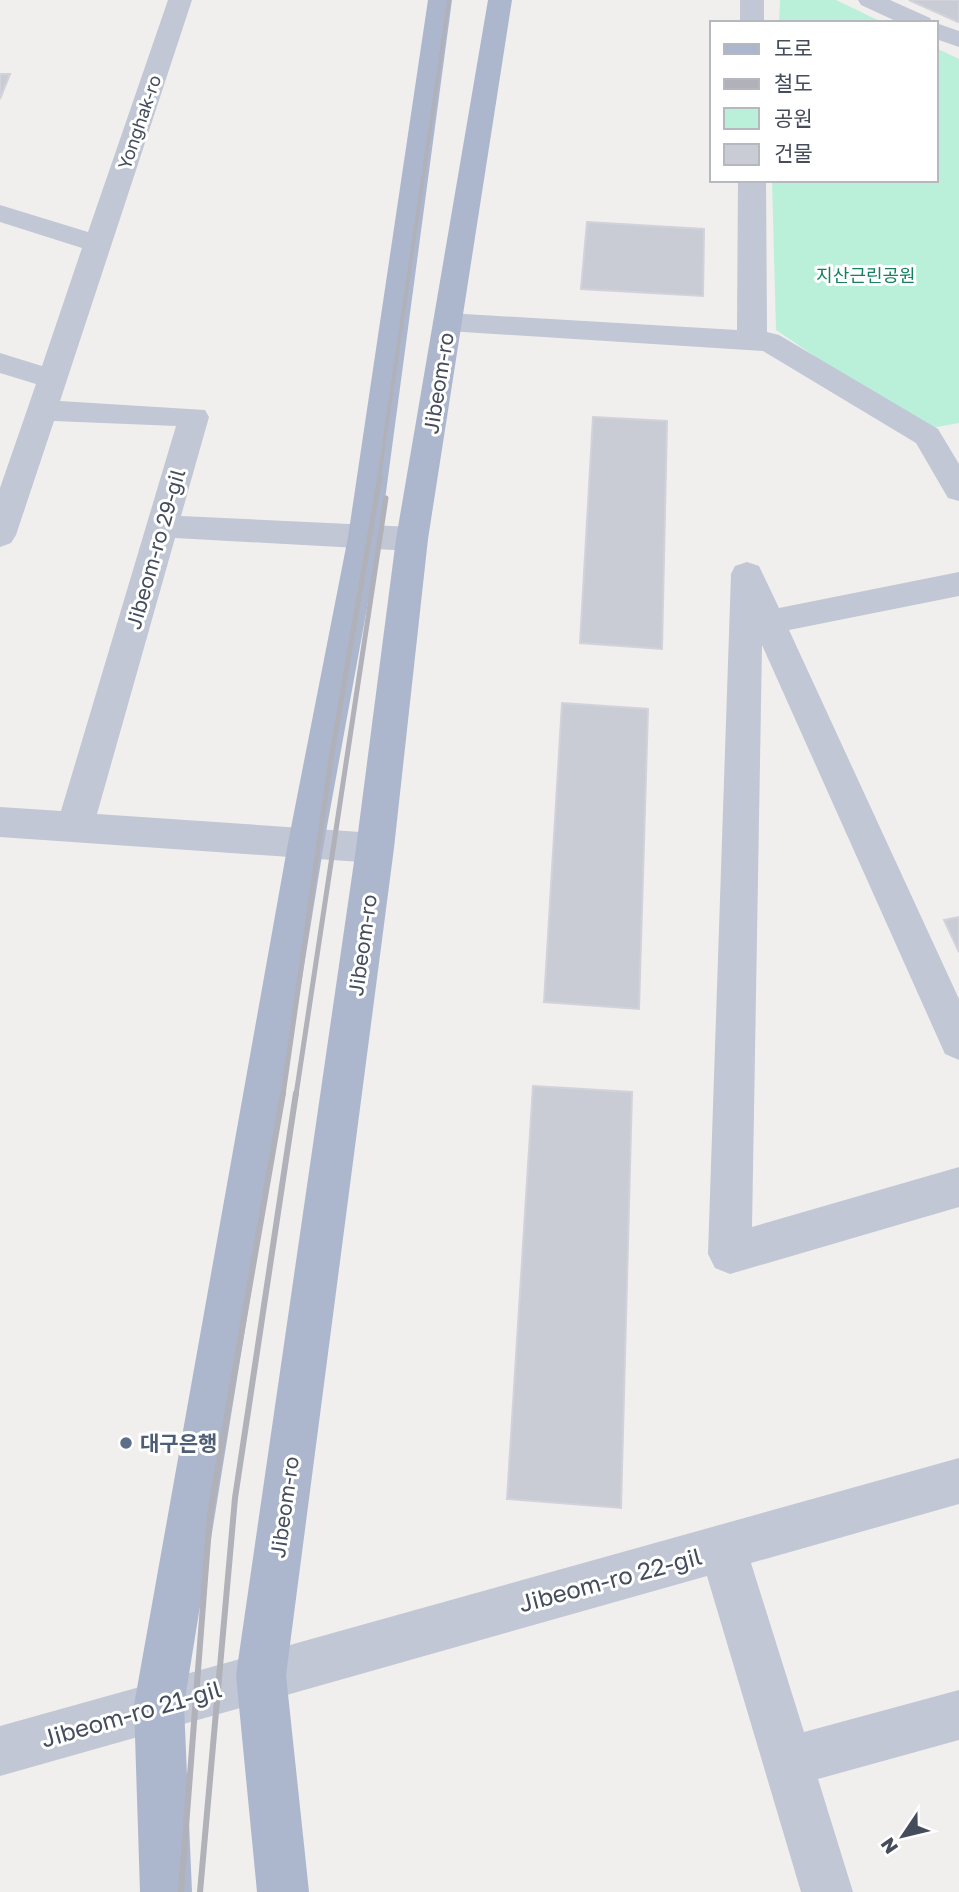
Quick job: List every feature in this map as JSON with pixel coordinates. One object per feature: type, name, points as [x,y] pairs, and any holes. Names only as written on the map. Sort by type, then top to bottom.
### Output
[{"type":"main road","points":[[166,1892],[159,1705],[306,843],[364,537],[440,0]]},
{"type":"main road","name":"Jibeom-ro","points":[[283,1892],[261,1675],[375,848],[412,539],[500,0]]},
{"type":"street","name":"Yonghak-ro","points":[[0,535],[180,0]]},
{"type":"street","points":[[752,0],[752,21]]},
{"type":"street","points":[[870,0],[917,21]]},
{"type":"street","points":[[938,31],[959,40]]},
{"type":"street","points":[[752,182],[752,340]]},
{"type":"street","points":[[0,213],[98,244]]},
{"type":"street","points":[[448,322],[769,342],[927,436],[949,454],[959,490]]},
{"type":"street","points":[[0,363],[52,379]]},
{"type":"street","name":"Jibeom-ro 29-gil","points":[[42,410],[194,417],[75,827]]},
{"type":"street","points":[[162,526],[412,539]]},
{"type":"street","points":[[959,1042],[747,574],[730,1254],[959,1187]]},
{"type":"street","points":[[769,622],[959,584]]},
{"type":"street","points":[[0,821],[375,848]]},
{"type":"street","name":"Jibeom-ro 22-gil","points":[[261,1675],[959,1481]]},
{"type":"street","points":[[723,1548],[827,1892]]},
{"type":"street","name":"Jibeom-ro 21-gil","points":[[0,1751],[261,1675]]},
{"type":"street","points":[[788,1762],[959,1715]]},
{"type":"green space","points":[[780,0],[836,0],[880,21],[779,21]]},
{"type":"green space","name":"지산근린공원","points":[[938,49],[959,59],[959,423],[932,428],[847,378],[776,330],[772,182],[938,182]]},
{"type":"building","points":[[909,0],[959,0],[959,21],[958,22]]},
{"type":"building","points":[[0,74],[10,74],[0,99]]},
{"type":"building","points":[[587,222],[704,229],[703,296],[581,289]]},
{"type":"building","points":[[593,417],[667,421],[662,649],[580,643]]},
{"type":"building","points":[[562,703],[648,709],[639,1009],[544,1002]]},
{"type":"building","points":[[959,917],[959,952],[944,920]]},
{"type":"building","points":[[533,1086],[632,1092],[621,1508],[507,1499]]},
{"type":"railway","points":[[379,478],[449,0]]},
{"type":"railway","points":[[283,1095],[331,759],[380,476]]},
{"type":"railway","points":[[296,1095],[386,498]]},
{"type":"railway","points":[[181,1892],[210,1514],[283,1093]]},
{"type":"railway","points":[[200,1892],[235,1498],[296,1093]]},
{"type":"place","name":"대구은행","points":[[126,1443]]}]
